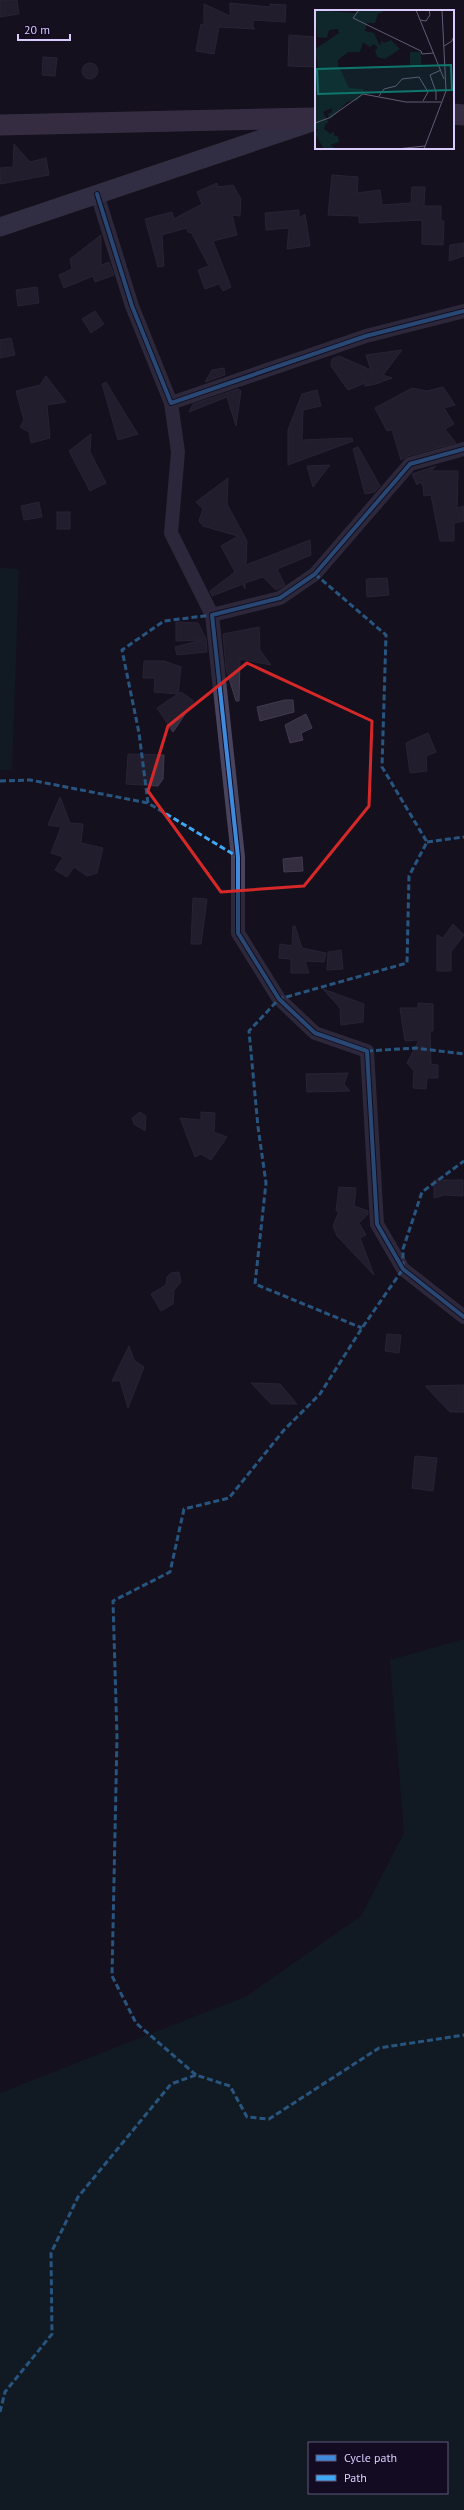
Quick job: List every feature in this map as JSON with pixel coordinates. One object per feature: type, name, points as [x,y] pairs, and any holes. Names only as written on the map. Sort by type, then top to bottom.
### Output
[{"type":"main road","points":[[454,114],[464,115]]},
{"type":"main road","points":[[0,125],[315,119]]},
{"type":"street","points":[[0,227],[315,119]]},
{"type":"street","points":[[98,194],[132,306],[171,403],[178,452],[171,532],[212,614],[238,857],[238,933],[279,999],[315,1034],[367,1051],[377,1224],[404,1269],[464,1318]]},
{"type":"street","points":[[171,403],[366,336],[464,310]]},
{"type":"street","points":[[212,614],[280,598],[315,574],[410,464],[464,449]]},
{"type":"highlighted area","points":[[247,663],[372,721],[369,806],[304,886],[221,892],[148,791],[168,726]]},
{"type":"green space","points":[[0,568],[19,569],[12,770],[0,770]]},
{"type":"green space","points":[[464,1639],[464,2510],[0,2510],[0,2093],[247,1996],[361,1916],[404,1833],[390,1660]]},
{"type":"building","points":[[0,0],[17,0],[19,14],[0,17]]},
{"type":"building","points":[[230,3],[270,7],[270,4],[286,5],[285,22],[253,20],[253,27],[255,29],[219,27],[214,54],[196,51],[201,24],[204,25],[204,4],[230,16]]},
{"type":"building","points":[[289,35],[315,37],[315,67],[288,66]]},
{"type":"building","points":[[43,57],[57,58],[55,76],[42,75]]},
{"type":"building","points":[[90,63],[97,68],[98,71],[93,78],[90,79],[83,74],[82,71],[87,64]]},
{"type":"building","points":[[14,144],[30,162],[46,158],[49,175],[0,184],[0,168],[13,167]]},
{"type":"building","points":[[332,175],[358,177],[357,193],[380,190],[382,205],[411,203],[412,187],[425,187],[424,206],[441,206],[441,221],[444,221],[443,245],[422,244],[422,220],[359,223],[359,216],[328,215]]},
{"type":"building","points":[[217,183],[218,187],[233,185],[241,199],[240,216],[232,215],[237,235],[213,241],[231,287],[223,291],[219,284],[205,289],[198,270],[209,266],[191,232],[189,233],[186,228],[162,235],[164,266],[158,267],[145,219],[172,212],[174,219],[202,204],[197,192]]},
{"type":"building","points":[[299,210],[299,218],[305,214],[310,246],[287,249],[289,228],[266,230],[265,213]]},
{"type":"building","points":[[101,235],[101,265],[109,262],[114,275],[95,282],[93,276],[64,288],[59,275],[72,269],[70,259]]},
{"type":"building","points":[[464,243],[464,256],[449,261],[450,245]]},
{"type":"building","points":[[37,287],[39,303],[18,306],[16,290]]},
{"type":"building","points":[[95,311],[104,324],[91,333],[82,319]]},
{"type":"building","points":[[11,338],[15,355],[0,358],[0,340]]},
{"type":"building","points":[[402,350],[383,375],[392,378],[376,384],[365,386],[365,383],[348,390],[331,366],[332,359],[339,356],[371,370],[366,355]]},
{"type":"building","points":[[224,368],[225,375],[205,382],[212,370]]},
{"type":"building","points":[[46,376],[66,402],[47,405],[50,438],[31,443],[29,432],[20,427],[24,420],[16,391],[40,385]]},
{"type":"building","points":[[106,382],[138,434],[118,440],[102,384]]},
{"type":"building","points":[[443,387],[455,405],[444,408],[454,424],[445,429],[456,443],[408,456],[401,460],[392,430],[387,431],[375,408],[412,388],[427,391]]},
{"type":"building","points":[[238,389],[241,391],[236,426],[227,397],[189,412],[193,404]]},
{"type":"building","points":[[317,390],[321,406],[303,410],[302,440],[352,438],[353,441],[288,465],[288,430],[302,394]]},
{"type":"building","points":[[91,434],[90,452],[106,483],[90,491],[69,451]]},
{"type":"building","points":[[358,447],[380,486],[375,492],[365,494],[353,449]]},
{"type":"building","points":[[330,465],[313,487],[307,466]]},
{"type":"building","points":[[436,466],[431,471],[458,471],[457,508],[464,506],[464,521],[454,523],[454,541],[440,541],[431,495],[424,496],[423,486],[420,482],[417,485],[412,474]]},
{"type":"building","points":[[228,478],[227,504],[247,541],[246,565],[310,540],[311,555],[277,569],[285,585],[276,590],[263,577],[245,583],[245,589],[243,584],[212,596],[210,591],[235,572],[221,546],[238,536],[203,526],[199,521],[203,509],[196,502]]},
{"type":"building","points":[[39,502],[42,517],[24,520],[21,506]]},
{"type":"building","points":[[57,512],[70,512],[70,529],[57,529]]},
{"type":"building","points":[[387,578],[389,595],[367,597],[366,579]]},
{"type":"building","points":[[176,622],[198,623],[206,639],[207,652],[177,655],[175,647],[202,640],[176,641]]},
{"type":"building","points":[[259,627],[260,650],[271,665],[240,659],[239,701],[236,701],[226,669],[223,634]]},
{"type":"building","points":[[144,661],[164,661],[181,667],[178,694],[154,692],[155,678],[143,678]]},
{"type":"building","points":[[181,692],[194,701],[173,732],[157,708]]},
{"type":"building","points":[[285,700],[293,700],[294,712],[260,721],[257,707]]},
{"type":"building","points":[[306,714],[312,728],[301,733],[303,740],[290,743],[285,725]]},
{"type":"building","points":[[428,733],[436,752],[426,756],[427,771],[410,773],[406,743]]},
{"type":"building","points":[[128,754],[164,755],[163,779],[158,786],[126,784]]},
{"type":"building","points":[[60,797],[70,823],[83,824],[81,843],[103,848],[97,873],[87,876],[74,867],[67,877],[55,870],[63,857],[51,853],[61,827],[48,825]]},
{"type":"building","points":[[302,857],[303,871],[284,872],[283,859]]},
{"type":"building","points":[[193,898],[207,899],[201,944],[191,944]]},
{"type":"building","points":[[453,924],[464,935],[451,952],[451,971],[437,971],[437,935],[443,938]]},
{"type":"building","points":[[293,926],[295,926],[302,948],[326,953],[324,962],[305,961],[309,973],[291,973],[291,959],[279,958],[280,944],[292,946]]},
{"type":"building","points":[[341,950],[343,969],[327,970],[328,952]]},
{"type":"building","points":[[323,989],[364,1004],[363,1022],[341,1025],[340,1008]]},
{"type":"building","points":[[418,1003],[433,1004],[433,1031],[430,1031],[431,1064],[438,1065],[438,1078],[427,1078],[426,1089],[413,1088],[414,1071],[407,1063],[419,1040],[405,1041],[400,1008],[418,1008]]},
{"type":"building","points":[[348,1073],[344,1084],[350,1091],[307,1092],[306,1074]]},
{"type":"building","points":[[140,1112],[146,1116],[145,1131],[134,1124],[132,1118]]},
{"type":"building","points":[[201,1112],[215,1113],[214,1132],[227,1137],[211,1160],[201,1154],[195,1157],[180,1118],[201,1120]]},
{"type":"building","points":[[434,1180],[463,1180],[463,1196],[445,1195],[434,1198]]},
{"type":"building","points":[[339,1187],[356,1188],[354,1206],[368,1211],[368,1214],[359,1223],[366,1235],[360,1238],[374,1275],[337,1236],[333,1226],[339,1211],[336,1211]]},
{"type":"building","points":[[179,1272],[181,1282],[174,1290],[173,1304],[161,1311],[151,1294],[166,1285],[167,1277],[171,1273]]},
{"type":"building","points":[[387,1334],[401,1335],[399,1353],[385,1351]]},
{"type":"building","points":[[129,1346],[134,1360],[144,1367],[128,1408],[120,1381],[112,1381]]},
{"type":"building","points":[[251,1383],[280,1384],[297,1404],[271,1404]]},
{"type":"building","points":[[464,1385],[464,1412],[450,1412],[425,1386]]},
{"type":"building","points":[[415,1456],[437,1458],[433,1491],[412,1488]]},
{"type":"marked path","points":[[315,574],[386,635],[382,767],[427,842],[409,876],[407,963],[279,999],[249,1031],[258,1127],[266,1183],[255,1284],[362,1328]]},
{"type":"marked path","points":[[148,803],[139,733],[122,650],[164,621],[212,615]]},
{"type":"marked path","points":[[0,781],[30,780],[148,803],[238,857]]},
{"type":"marked path","points":[[427,842],[464,837]]},
{"type":"marked path","points":[[367,1051],[415,1048],[464,1054]]},
{"type":"marked path","points":[[196,2075],[136,2023],[112,1976],[117,1737],[113,1601],[170,1572],[184,1509],[229,1498],[284,1430],[320,1394],[362,1328],[403,1269],[403,1249],[422,1192],[464,1161]]},
{"type":"marked path","points":[[0,2412],[5,2392],[52,2334],[51,2253],[78,2197],[171,2084],[196,2075],[230,2086],[247,2117],[269,2119],[379,2048],[464,2035]]},
{"type":"cycle path","points":[[97,194],[132,306],[171,403],[366,336],[464,311]]},
{"type":"cycle path","points":[[464,449],[410,464],[315,574],[280,598],[212,615],[238,857],[238,933],[279,999],[315,1033],[367,1051],[377,1224],[403,1269],[464,1317]]}]
